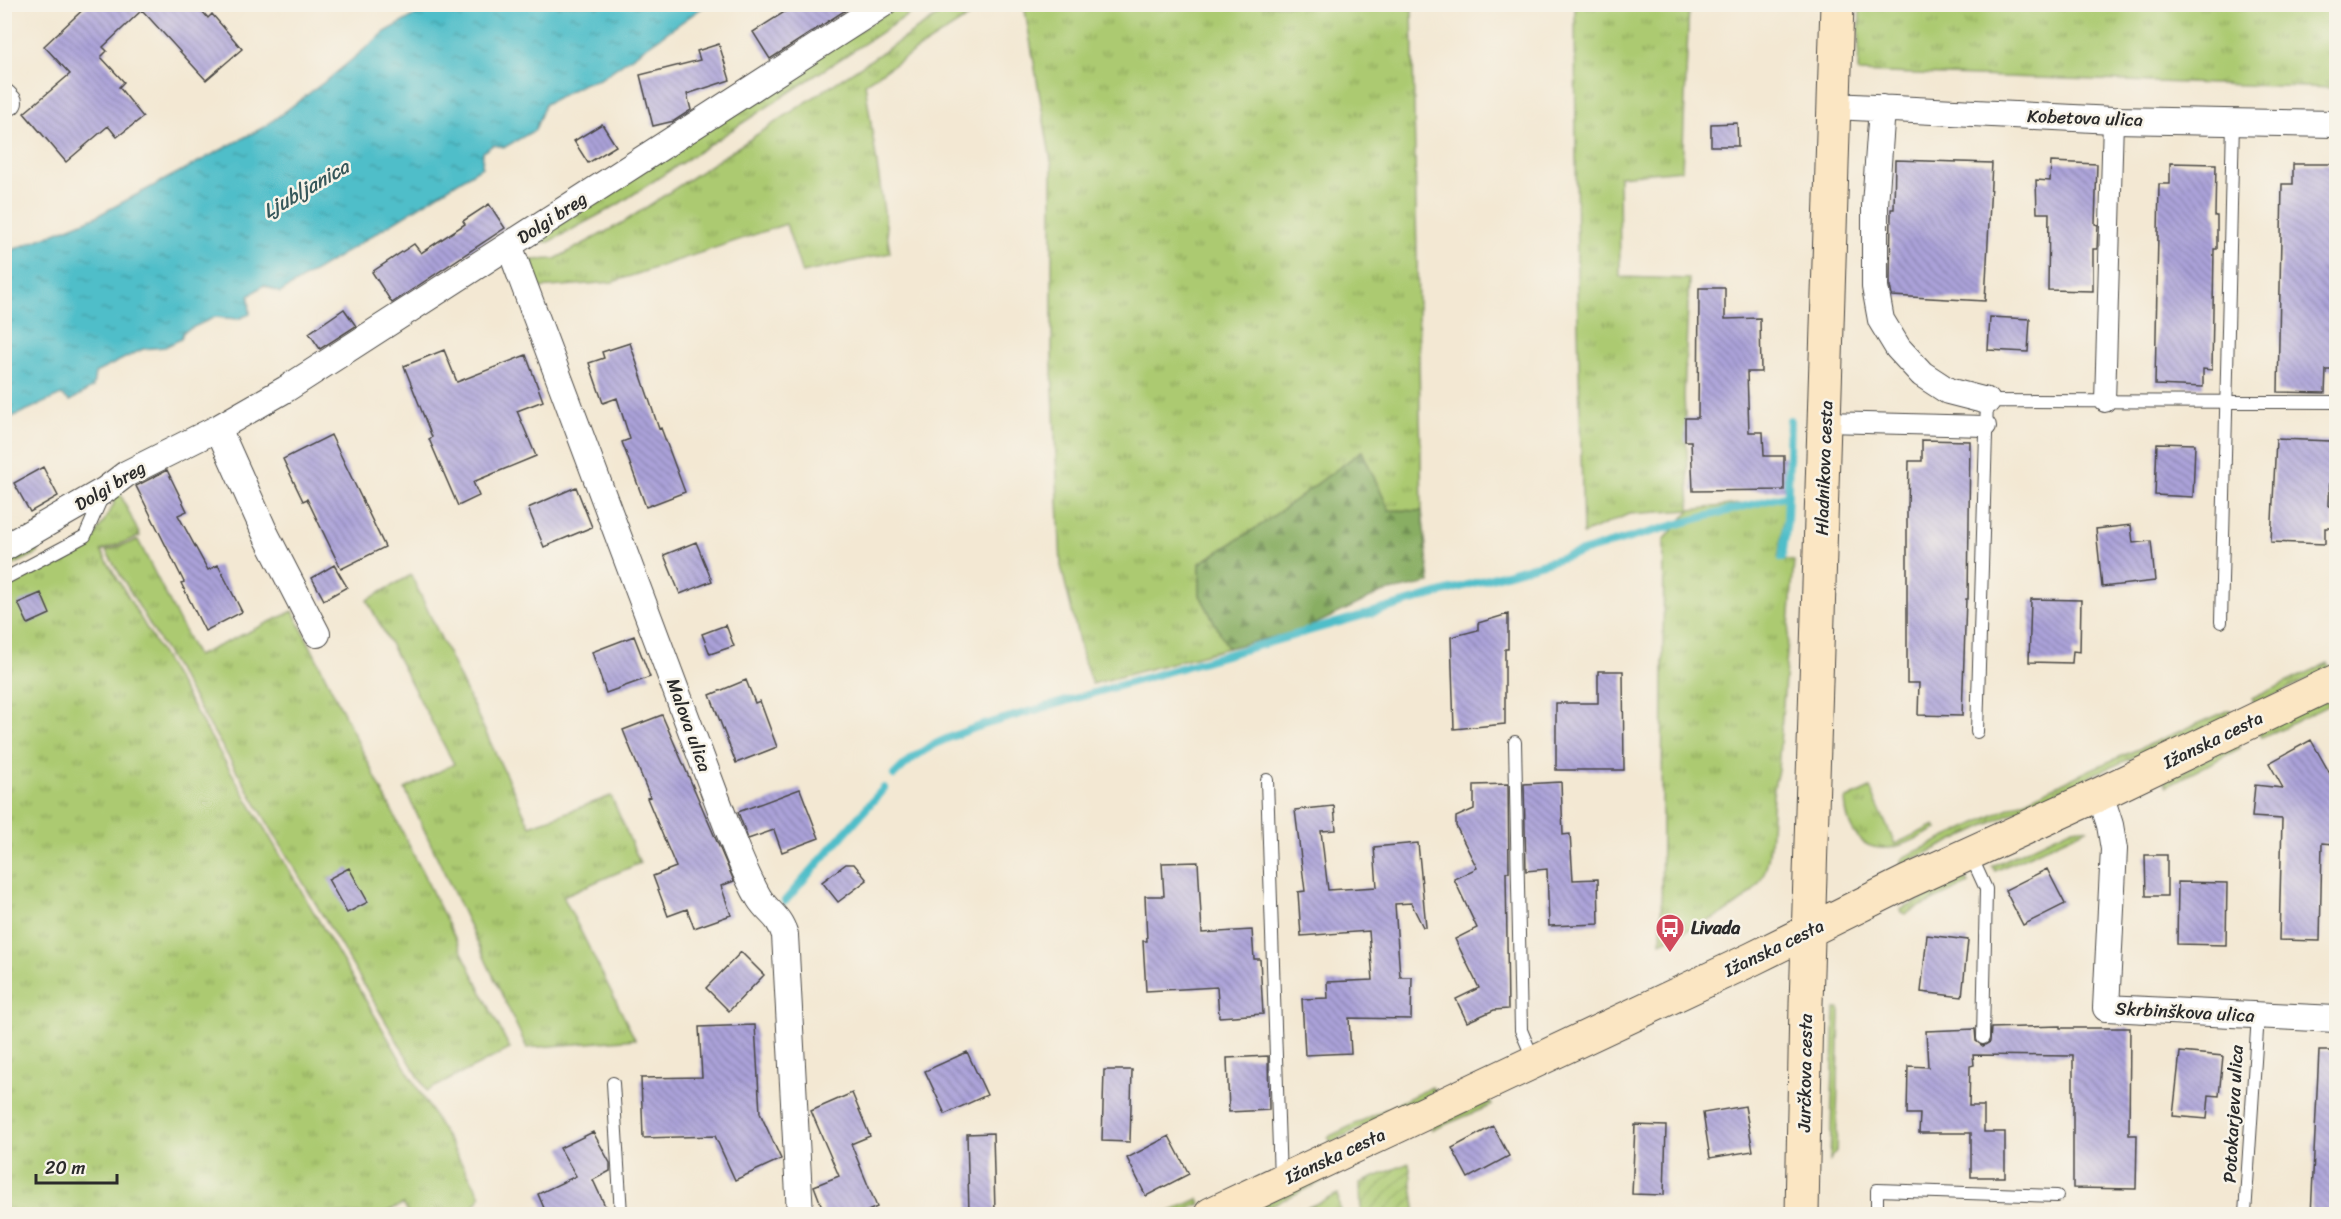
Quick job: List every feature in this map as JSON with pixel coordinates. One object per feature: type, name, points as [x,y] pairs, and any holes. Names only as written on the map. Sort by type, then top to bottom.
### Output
[{"type":"main road","name":"Hladnikova cesta","points":[[1809,931],[1837,4]]},
{"type":"main road","name":"Ižanska cesta","points":[[1211,1215],[1809,931],[1884,892],[2335,685]]},
{"type":"main road","name":"Jurčkova cesta","points":[[1802,1215],[1809,931]]},
{"type":"street","name":"Dolgi breg","points":[[4,548],[105,490],[126,474],[218,428],[286,388],[883,4]]},
{"type":"street","name":"Kobetova ulica","points":[[1834,106],[2113,120],[2337,124]]},
{"type":"street","points":[[1882,108],[1875,205],[1875,287],[1881,320],[1898,348],[1923,374],[1986,414]]},
{"type":"street","points":[[2106,402],[2113,120]]},
{"type":"street","name":"Malova ulica","points":[[509,245],[724,821],[760,900],[781,921],[785,935],[800,1215]]},
{"type":"street","points":[[1825,422],[1986,414]]},
{"type":"street","points":[[218,428],[266,535],[317,634]]},
{"type":"street","name":"Skrbinškova ulica","points":[[2100,794],[2110,825],[2114,849],[2106,1008],[2337,1019]]},
{"type":"lane","points":[[2221,622],[2233,122]]},
{"type":"lane","points":[[1977,732],[1986,414],[2106,402],[2337,402]]},
{"type":"lane","points":[[4,579],[85,536],[105,490]]},
{"type":"lane","points":[[1515,742],[1521,1030],[1534,1062]]},
{"type":"lane","points":[[1267,780],[1280,1182]]},
{"type":"lane","points":[[1970,853],[1986,889],[1983,1038]]},
{"type":"lane","name":"Potokarjeva ulica","points":[[2245,1215],[2258,1015]]},
{"type":"lane","points":[[613,1083],[621,1215]]},
{"type":"lane","points":[[1877,1215],[1877,1190],[2057,1196]]},
{"type":"green space","points":[[899,5],[923,5],[617,205],[549,242],[529,243]]},
{"type":"green space","points":[[954,5],[987,5],[865,83],[890,253],[802,273],[786,224],[613,282],[537,288],[530,260],[555,259],[624,222]]},
{"type":"green space","points":[[1024,5],[1412,5],[1422,511],[1389,510],[1362,451],[1261,525],[1200,563],[1200,595],[1228,648],[1092,684],[1084,662],[1061,566],[1052,368],[1052,167]]},
{"type":"green space","points":[[1575,5],[1689,5],[1682,170],[1619,176],[1620,277],[1689,279],[1684,397],[1690,510],[1629,514],[1583,534],[1577,284]]},
{"type":"green space","points":[[1860,5],[2336,5],[2336,88],[1858,72]]},
{"type":"green space","points":[[1362,451],[1389,510],[1422,511],[1430,583],[1381,593],[1303,630],[1228,648],[1200,595],[1200,563],[1261,525]]},
{"type":"green space","points":[[118,489],[140,536],[101,551],[481,1196],[469,1214],[409,1214],[403,1204],[382,1214],[5,1214],[4,589],[91,543],[114,504],[114,500],[110,501]]},
{"type":"green space","points":[[1787,498],[1778,558],[1794,561],[1778,770],[1773,798],[1769,855],[1765,872],[1756,887],[1738,904],[1712,919],[1661,942],[1664,540],[1690,510]]},
{"type":"green space","points":[[138,540],[197,656],[293,611],[510,1049],[427,1091],[106,551]]},
{"type":"green space","points":[[33,543],[38,553],[5,569],[4,555]]},
{"type":"green space","points":[[411,575],[530,826],[611,796],[640,863],[563,896],[635,1039],[527,1048],[405,789],[454,764],[367,600]]},
{"type":"green space","points":[[2328,663],[2331,668],[2254,705],[2252,699]]},
{"type":"green space","points":[[2327,700],[2329,705],[2262,738],[2259,732]]},
{"type":"green space","points":[[2230,710],[2233,715],[2097,773],[1901,865],[1904,857],[2094,768]]},
{"type":"green space","points":[[2237,743],[2240,748],[2167,786],[2164,781]]},
{"type":"green space","points":[[1870,788],[1895,844],[1935,825],[1937,829],[1911,842],[1894,847],[1872,847],[1864,843],[1852,829],[1845,800]]},
{"type":"green space","points":[[2073,828],[2087,829],[1995,871],[1992,866]]},
{"type":"green space","points":[[1966,878],[1969,883],[1905,914],[1901,912],[1900,910]]},
{"type":"green space","points":[[1835,1009],[1839,1009],[1840,1012],[1836,1151],[1830,1160]]},
{"type":"green space","points":[[1432,1087],[1435,1092],[1331,1142],[1328,1137]]},
{"type":"green space","points":[[1490,1101],[1492,1105],[1432,1130],[1430,1125]]},
{"type":"green space","points":[[1409,1163],[1416,1214],[1361,1214],[1360,1183]]},
{"type":"green space","points":[[1331,1172],[1333,1176],[1253,1214],[1242,1214]]},
{"type":"green space","points":[[1338,1194],[1340,1214],[1295,1214],[1295,1213]]},
{"type":"green space","points":[[1198,1199],[1200,1204],[1179,1214],[1165,1214]]},
{"type":"water","name":"Ljubljanica","points":[[433,5],[706,5],[600,79],[585,83],[545,104],[535,130],[505,147],[493,145],[483,152],[482,167],[280,293],[264,285],[249,296],[250,314],[238,319],[215,317],[183,332],[181,339],[165,347],[143,349],[95,373],[93,387],[70,401],[61,395],[5,420],[5,253],[95,217],[264,127],[331,77],[385,32]]},
{"type":"building","points":[[89,4],[196,4],[208,18],[212,14],[242,49],[206,80],[142,10],[103,47],[107,51],[101,57],[124,82],[119,87],[143,117],[117,137],[108,126],[66,162],[24,113],[70,74],[44,46]]},
{"type":"building","points":[[797,4],[855,4],[770,59],[753,32]]},
{"type":"building","points":[[719,44],[730,80],[687,94],[691,110],[674,121],[653,126],[640,75],[700,60],[697,51]]},
{"type":"building","points":[[1737,123],[1738,146],[1711,146],[1711,124]]},
{"type":"building","points":[[602,124],[616,146],[588,163],[574,141]]},
{"type":"building","points":[[1895,160],[1992,163],[1985,301],[1892,296],[1890,286],[1891,209],[1894,209]]},
{"type":"building","points":[[2051,162],[2097,164],[2095,224],[2098,225],[2097,249],[2093,249],[2093,291],[2048,290],[2049,213],[2037,213],[2036,180],[2050,181]]},
{"type":"building","points":[[2170,163],[2216,164],[2217,249],[2214,249],[2212,370],[2203,369],[2203,387],[2155,385],[2159,184],[2170,184]]},
{"type":"building","points":[[2293,164],[2337,164],[2336,370],[2326,370],[2325,393],[2278,392],[2282,184],[2293,184]]},
{"type":"building","points":[[489,204],[505,228],[392,303],[372,272],[414,244],[421,253],[465,224],[463,221]]},
{"type":"building","points":[[1699,288],[1725,288],[1725,319],[1760,318],[1761,372],[1747,372],[1749,432],[1763,432],[1764,456],[1784,456],[1784,490],[1693,491],[1691,441],[1685,441],[1685,418],[1698,418]]},
{"type":"building","points":[[344,309],[356,326],[320,349],[309,333]]},
{"type":"building","points":[[1990,317],[2030,319],[2028,352],[1988,350]]},
{"type":"building","points":[[630,343],[659,429],[661,428],[685,492],[646,507],[622,442],[630,439],[617,398],[603,403],[589,363],[604,358],[602,352]]},
{"type":"building","points":[[444,350],[457,382],[526,355],[543,401],[517,411],[536,456],[473,482],[479,496],[458,506],[429,439],[432,437],[404,366]]},
{"type":"building","points":[[331,435],[385,547],[341,569],[307,499],[303,501],[283,459]]},
{"type":"building","points":[[2276,439],[2331,441],[2329,506],[2334,506],[2333,528],[2325,528],[2325,544],[2271,542]]},
{"type":"building","points":[[1922,440],[1970,441],[1968,599],[1966,599],[1962,716],[1918,715],[1919,683],[1907,683],[1909,461],[1922,461]]},
{"type":"building","points":[[2157,443],[2195,444],[2193,497],[2155,495]]},
{"type":"building","points":[[43,467],[58,496],[30,512],[14,483]]},
{"type":"building","points":[[167,470],[187,511],[178,515],[208,570],[218,565],[242,612],[205,631],[181,583],[184,582],[136,486]]},
{"type":"building","points":[[576,487],[592,527],[544,547],[528,508]]},
{"type":"building","points":[[2131,525],[2133,543],[2151,541],[2155,581],[2102,587],[2096,529]]},
{"type":"building","points":[[696,542],[712,581],[680,594],[664,555]]},
{"type":"building","points":[[334,565],[347,587],[324,600],[312,578]]},
{"type":"building","points":[[41,593],[50,614],[28,624],[18,603]]},
{"type":"building","points":[[2031,599],[2081,600],[2080,652],[2073,651],[2072,663],[2029,662]]},
{"type":"building","points":[[1508,614],[1508,649],[1505,649],[1505,724],[1454,729],[1451,637],[1478,630],[1478,623]]},
{"type":"building","points":[[726,625],[734,646],[710,654],[702,634]]},
{"type":"building","points":[[634,636],[650,677],[606,693],[592,652]]},
{"type":"building","points":[[1598,671],[1623,671],[1624,770],[1556,770],[1556,703],[1598,703]]},
{"type":"building","points":[[746,680],[755,703],[760,701],[777,747],[736,763],[710,695]]},
{"type":"building","points":[[662,715],[734,881],[721,886],[731,915],[694,928],[687,909],[668,916],[653,876],[676,867],[647,798],[650,797],[623,730]]},
{"type":"building","points":[[2311,740],[2337,786],[2334,844],[2322,843],[2320,941],[2279,940],[2282,819],[2252,817],[2255,785],[2283,788],[2269,763]]},
{"type":"building","points":[[1561,782],[1563,835],[1570,834],[1573,880],[1598,879],[1599,924],[1549,926],[1547,869],[1526,871],[1524,784]]},
{"type":"building","points":[[1508,784],[1509,872],[1506,872],[1508,1009],[1494,1010],[1467,1022],[1456,999],[1479,988],[1455,939],[1477,928],[1454,879],[1477,868],[1456,826],[1456,817],[1474,809],[1474,785]]},
{"type":"building","points":[[800,789],[819,838],[782,852],[774,830],[748,839],[738,812]]},
{"type":"building","points":[[1334,806],[1336,830],[1321,831],[1328,890],[1377,887],[1374,847],[1418,843],[1426,927],[1423,927],[1411,903],[1395,904],[1400,977],[1412,977],[1411,1019],[1349,1018],[1351,1053],[1305,1055],[1302,999],[1328,998],[1327,982],[1373,980],[1369,931],[1301,936],[1298,892],[1305,891],[1295,810]]},
{"type":"building","points":[[2145,855],[2167,855],[2167,896],[2146,896]]},
{"type":"building","points":[[1198,862],[1202,933],[1252,930],[1254,959],[1260,959],[1263,1014],[1219,1017],[1217,987],[1146,991],[1143,941],[1147,941],[1145,896],[1164,896],[1162,863]]},
{"type":"building","points":[[846,864],[854,864],[867,880],[838,902],[822,882]]},
{"type":"building","points":[[349,868],[368,902],[347,913],[328,879]]},
{"type":"building","points":[[2047,869],[2065,904],[2023,925],[2005,890]]},
{"type":"building","points":[[2178,882],[2227,883],[2226,945],[2177,944]]},
{"type":"building","points":[[1927,935],[1968,940],[1962,997],[1921,992]]},
{"type":"building","points":[[741,952],[764,975],[729,1011],[706,988]]},
{"type":"building","points":[[755,1025],[760,1113],[781,1159],[735,1180],[715,1136],[643,1138],[641,1078],[702,1077],[699,1027]]},
{"type":"building","points":[[2060,1026],[2060,1028],[2130,1028],[2129,1135],[2137,1135],[2136,1189],[2073,1188],[2073,1056],[1973,1055],[1974,1065],[1970,1066],[1969,1106],[1984,1106],[1984,1132],[2005,1132],[2005,1177],[1971,1177],[1971,1133],[1919,1133],[1920,1114],[1907,1114],[1908,1066],[1928,1067],[1926,1031],[1975,1029],[1976,1041],[1983,1046],[1990,1042],[1991,1028]]},
{"type":"building","points":[[2319,1051],[2337,1051],[2337,1215],[2311,1215]]},
{"type":"building","points":[[967,1052],[987,1095],[945,1114],[925,1071]]},
{"type":"building","points":[[2180,1052],[2223,1056],[2219,1096],[2209,1095],[2207,1119],[2173,1116]]},
{"type":"building","points":[[1268,1056],[1269,1110],[1229,1112],[1227,1058]]},
{"type":"building","points":[[1104,1070],[1132,1070],[1130,1142],[1102,1141]]},
{"type":"building","points":[[852,1093],[870,1136],[851,1144],[877,1207],[859,1215],[825,1215],[814,1186],[839,1176],[811,1111]]},
{"type":"building","points":[[1745,1106],[1753,1151],[1710,1158],[1703,1113]]},
{"type":"building","points":[[1635,1125],[1666,1126],[1664,1195],[1632,1194]]},
{"type":"building","points":[[1493,1126],[1509,1156],[1468,1178],[1452,1148]]},
{"type":"building","points":[[593,1132],[610,1163],[610,1171],[593,1180],[606,1208],[592,1215],[547,1215],[538,1194],[576,1176],[560,1148]]},
{"type":"building","points":[[993,1133],[995,1212],[969,1213],[967,1134]]},
{"type":"building","points":[[1169,1136],[1189,1174],[1146,1196],[1127,1158]]},
{"type":"waterway","points":[[1782,558],[1787,521],[1790,420]]},
{"type":"waterway","points":[[894,775],[924,750],[957,734],[983,725],[1689,521],[1788,495]]},
{"type":"waterway","points":[[785,901],[884,788]]},
{"type":"place","name":"Livada","points":[[1670,954]]}]
